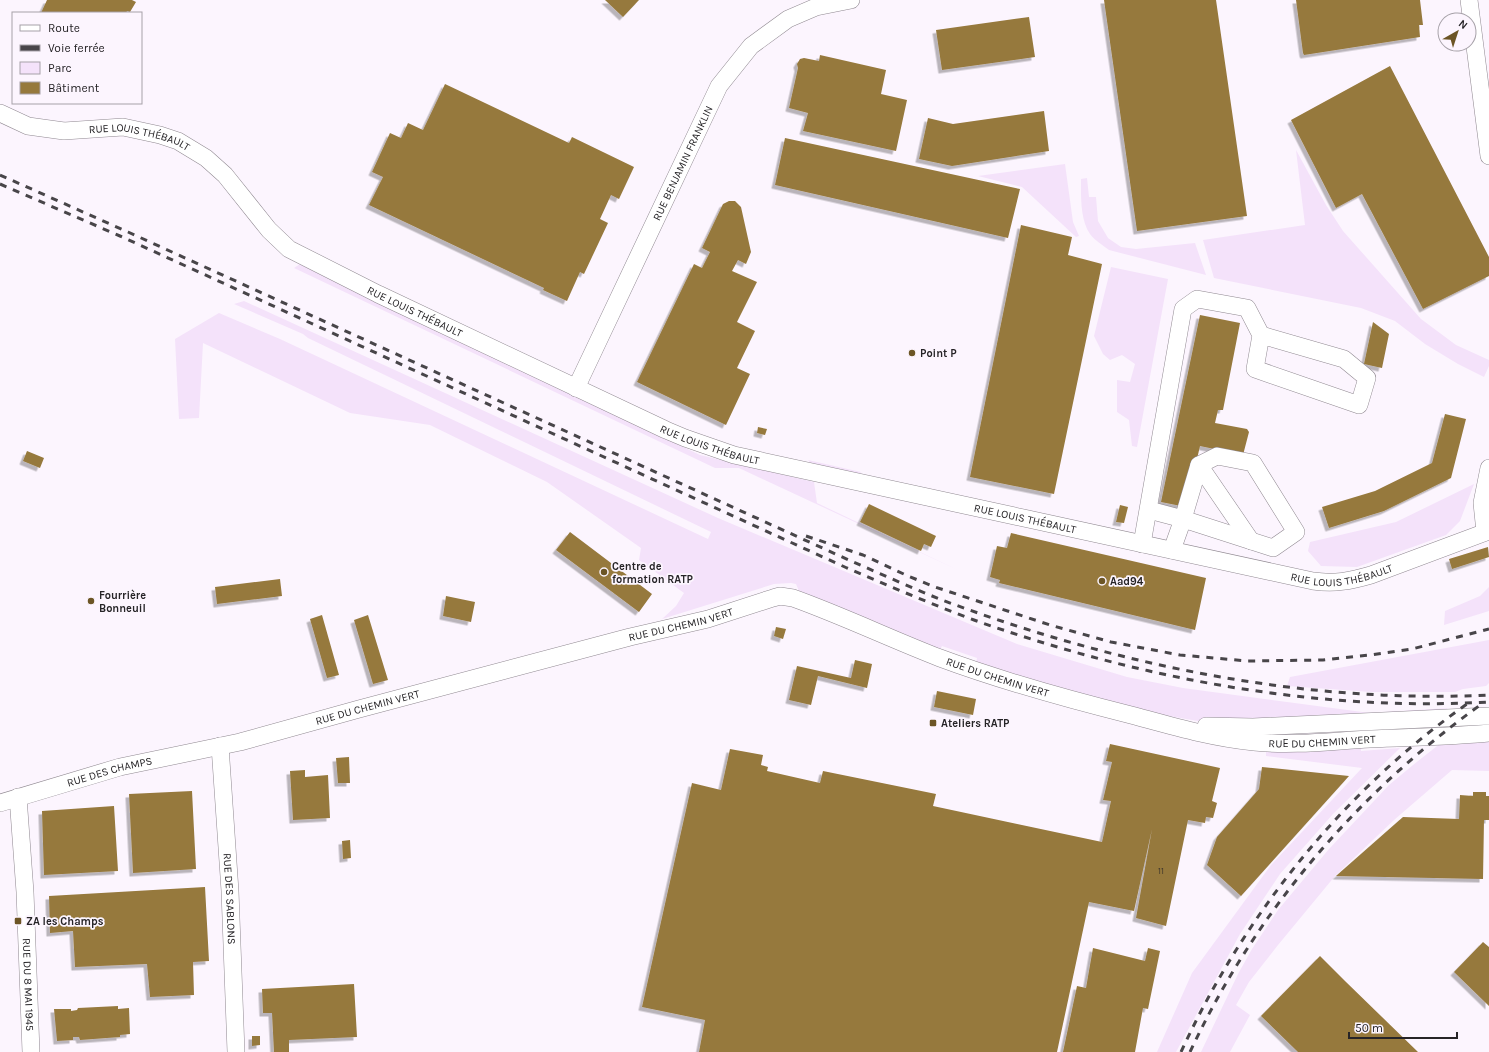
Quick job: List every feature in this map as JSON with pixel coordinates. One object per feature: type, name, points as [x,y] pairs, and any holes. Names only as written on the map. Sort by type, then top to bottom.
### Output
[{"type":"street","name":"RUE BENJAMIN FRANKLIN","points":[[576,388],[719,86],[751,46],[788,19],[816,7],[851,0]]},
{"type":"street","points":[[1469,0],[1489,156]]},
{"type":"street","name":"RUE LOUIS THÉBAULT","points":[[0,113],[28,126],[64,131],[123,127],[160,135],[178,141],[206,158],[225,175],[269,230],[289,249],[378,294],[684,438],[734,455],[1313,581],[1340,582],[1371,575],[1487,532]]},
{"type":"street","points":[[1142,544],[1183,309],[1197,299],[1247,308],[1261,335],[1255,369],[1359,405],[1367,378],[1344,359],[1261,335]]},
{"type":"street","points":[[1149,510],[1184,519],[1273,548],[1296,532],[1253,463],[1217,456],[1199,466],[1184,519],[1172,550]]},
{"type":"street","points":[[1199,466],[1251,541]]},
{"type":"street","points":[[1487,532],[1482,503],[1489,468]]},
{"type":"street","name":"RUE DU CHEMIN VERT","points":[[220,746],[240,742],[630,637],[708,618],[780,596],[793,598],[961,665],[1072,700],[1205,735],[1248,742],[1276,744],[1318,743],[1370,739],[1456,737],[1489,733]]},
{"type":"street","name":"RUE DU CHEMIN VERT","points":[[1133,716],[1195,726],[1239,727],[1489,716]]},
{"type":"street","name":"RUE DES CHAMPS","points":[[0,803],[120,767],[220,746]]},
{"type":"street","name":"RUE DES SABLONS","points":[[220,746],[230,891],[236,1052]]},
{"type":"street","name":"RUE DU 8 MAI 1945","points":[[18,797],[25,892],[31,1052]]},
{"type":"green space","points":[[1296,150],[1326,205],[1343,231],[1421,319],[1456,345],[1489,360],[1489,366],[1484,377],[1458,364],[1425,344],[1395,321],[1361,308],[1214,278],[1203,240],[1305,225]]},
{"type":"green space","points":[[1065,164],[1073,222],[1079,236],[1076,237],[1022,187],[978,176]]},
{"type":"green space","points":[[1087,178],[1089,197],[1096,197],[1098,221],[1108,238],[1121,247],[1136,249],[1195,243],[1206,275],[1109,250],[1097,241],[1090,234],[1084,221],[1081,200],[1081,179]]},
{"type":"green space","points":[[300,264],[700,455],[814,482],[817,503],[960,571],[739,468],[715,468],[294,268]]},
{"type":"green space","points":[[1111,267],[1168,279],[1137,447],[1132,446],[1129,420],[1117,412],[1117,380],[1130,382],[1135,364],[1122,355],[1110,360],[1103,354],[1094,336]]},
{"type":"green space","points":[[244,301],[718,518],[1017,644],[1127,677],[1183,688],[1370,713],[1448,708],[1438,715],[1215,724],[1123,708],[976,663],[977,658],[942,646],[940,650],[799,591],[796,584],[791,583],[774,584],[662,619],[676,606],[684,593],[639,560],[641,548],[547,482],[430,425],[350,413],[203,343],[199,418],[179,419],[175,339],[219,313],[280,339],[708,539],[711,532],[308,338],[303,334],[234,304]]},
{"type":"green space","points":[[808,460],[861,472],[858,475],[812,465]]},
{"type":"green space","points":[[1474,484],[1460,521],[1446,535],[1357,567],[1321,566],[1308,551],[1310,542],[1396,522]]},
{"type":"green space","points":[[1489,587],[1489,611],[1444,625],[1445,611],[1480,596]]},
{"type":"green space","points":[[1489,640],[1489,683],[1486,686],[1463,689],[1455,692],[1371,692],[1287,686],[1290,677]]},
{"type":"green space","points":[[1460,728],[1453,745],[1489,741],[1489,771],[1452,770],[1394,820],[1335,876],[1249,982],[1236,1005],[1250,1015],[1230,1052],[1201,1052],[1238,974],[1252,949],[1278,910],[1329,849],[1389,785]]},
{"type":"green space","points":[[1361,747],[1361,751],[1400,748],[1333,814],[1280,874],[1240,934],[1176,1052],[1157,1052],[1192,973],[1271,865],[1362,768],[1266,756],[1266,751]]},
{"type":"building","points":[[47,0],[132,0],[136,2],[130,12],[41,12]]},
{"type":"building","points":[[605,0],[639,0],[623,17]]},
{"type":"building","points":[[1104,0],[1216,0],[1247,216],[1137,231]]},
{"type":"building","points":[[1296,0],[1420,0],[1423,25],[1419,25],[1420,37],[1304,55]]},
{"type":"building","points":[[1029,17],[1035,57],[942,70],[936,30]]},
{"type":"building","points":[[820,55],[886,70],[881,94],[907,100],[896,151],[803,131],[808,113],[789,108],[798,68],[797,64],[800,59],[804,58],[819,61]]},
{"type":"building","points":[[1390,66],[1489,257],[1489,276],[1423,309],[1362,194],[1336,208],[1291,120]]},
{"type":"building","points":[[445,84],[569,143],[572,137],[634,167],[619,199],[611,195],[600,219],[608,223],[584,274],[580,272],[567,301],[543,290],[544,288],[369,205],[383,177],[372,172],[390,133],[401,138],[408,123],[423,130]]},
{"type":"building","points":[[1044,111],[1049,151],[952,166],[919,159],[928,118],[953,124]]},
{"type":"building","points":[[785,138],[1020,189],[1008,238],[775,185]]},
{"type":"building","points":[[729,201],[735,201],[741,207],[751,252],[746,264],[738,260],[732,271],[757,282],[737,322],[755,331],[737,368],[750,374],[726,425],[637,382],[694,264],[702,268],[710,252],[702,248],[723,204]]},
{"type":"building","points":[[1021,225],[1072,237],[1068,255],[1102,264],[1054,494],[970,477]]},
{"type":"building","points":[[1200,315],[1240,323],[1223,410],[1218,410],[1215,423],[1247,429],[1249,432],[1243,455],[1200,446],[1186,507],[1161,502]]},
{"type":"building","points":[[1373,322],[1389,334],[1382,368],[1364,364]]},
{"type":"building","points":[[1445,414],[1466,419],[1451,478],[1384,511],[1329,528],[1322,507],[1375,491],[1432,463]]},
{"type":"building","points":[[758,427],[767,429],[765,435],[757,433]]},
{"type":"building","points":[[27,451],[44,458],[40,468],[23,461]]},
{"type":"building","points":[[869,504],[936,536],[931,547],[924,544],[921,551],[860,522]]},
{"type":"building","points":[[1120,505],[1128,507],[1124,523],[1116,522]]},
{"type":"building","name":"Centre de formation RATP","points":[[570,532],[652,594],[639,612],[556,550]]},
{"type":"building","name":"Aad94","points":[[1011,533],[1206,578],[1195,630],[999,583],[1000,580],[990,577],[997,546],[1007,548]]},
{"type":"building","points":[[1488,547],[1489,557],[1452,569],[1449,559]]},
{"type":"building","points":[[280,579],[282,596],[217,604],[215,587]]},
{"type":"building","points":[[446,596],[475,602],[471,622],[443,616]]},
{"type":"building","points":[[322,615],[339,675],[327,678],[310,619]]},
{"type":"building","points":[[368,615],[388,680],[373,684],[354,620]]},
{"type":"building","points":[[776,627],[786,629],[783,639],[774,636]]},
{"type":"building","points":[[855,660],[872,664],[867,688],[818,676],[811,705],[789,700],[797,666],[851,678]]},
{"type":"building","points":[[937,691],[976,699],[973,715],[934,707]]},
{"type":"building","points":[[1110,744],[1220,768],[1212,801],[1217,803],[1213,818],[1206,817],[1205,823],[1188,820],[1166,926],[1136,918],[1152,829],[1134,911],[1089,902],[1057,1052],[699,1052],[705,1020],[642,1007],[692,783],[721,790],[730,749],[763,755],[761,765],[768,767],[767,771],[820,783],[823,771],[936,794],[933,806],[1102,842],[1111,801],[1103,800],[1112,762],[1106,761]]},
{"type":"building","points":[[349,757],[350,783],[338,783],[336,758]]},
{"type":"building","points":[[1262,767],[1349,776],[1241,896],[1207,865],[1217,837],[1259,789]]},
{"type":"building","points":[[305,770],[305,777],[328,775],[330,818],[293,820],[290,771]]},
{"type":"building","points":[[192,791],[196,869],[133,873],[129,794]]},
{"type":"building","points":[[1473,792],[1486,792],[1486,796],[1489,796],[1489,820],[1484,820],[1483,879],[1336,876],[1403,817],[1459,819],[1460,795],[1473,796]]},
{"type":"building","points":[[114,806],[118,871],[44,875],[42,811]]},
{"type":"building","points":[[350,840],[351,858],[343,859],[342,841]]},
{"type":"building","points":[[205,887],[209,961],[193,962],[194,995],[150,997],[147,964],[75,967],[73,931],[50,933],[49,896]]},
{"type":"building","points":[[1483,942],[1489,947],[1489,1006],[1454,972]]},
{"type":"building","points":[[1093,948],[1145,961],[1148,948],[1160,951],[1148,1009],[1143,1008],[1135,1052],[1063,1052],[1077,986],[1086,988]]},
{"type":"building","points":[[1320,956],[1418,1052],[1298,1052],[1261,1016]]},
{"type":"building","points":[[354,984],[357,1037],[289,1040],[289,1052],[274,1052],[272,1013],[263,1013],[262,989]]},
{"type":"building","points":[[118,1006],[118,1009],[129,1008],[130,1034],[120,1035],[120,1037],[80,1040],[79,1037],[73,1037],[73,1040],[57,1041],[54,1009],[71,1009],[71,1011],[77,1010],[78,1008]]},
{"type":"building","points":[[252,1036],[260,1036],[260,1045],[252,1046]]},
{"type":"railway","points":[[0,175],[851,561],[942,600],[1075,644],[1142,661],[1211,675],[1280,686],[1350,693],[1419,696],[1489,695]]},
{"type":"railway","points":[[0,184],[120,236],[847,568],[974,620],[1036,641],[1099,659],[1163,674],[1228,686],[1293,696],[1358,702],[1424,704],[1489,702]]},
{"type":"railway","points":[[806,536],[863,555],[935,587],[1050,625],[1111,642],[1180,655],[1247,661],[1323,660],[1412,649],[1489,629]]},
{"type":"railway","points":[[1190,1052],[1216,1000],[1246,951],[1278,903],[1314,858],[1352,816],[1393,776],[1437,738],[1483,703]]},
{"type":"railway","points":[[1181,1052],[1206,1001],[1235,952],[1266,905],[1301,859],[1339,816],[1379,776],[1422,738],[1467,704]]},
{"type":"place","name":"Point P","points":[[912,353]]},
{"type":"place","name":"Centre de formation RATP","points":[[604,572]]},
{"type":"place","name":"Aad94","points":[[1102,581]]},
{"type":"place","name":"Fourrière Bonneuil","points":[[91,601]]},
{"type":"place","name":"Ateliers RATP","points":[[933,723]]},
{"type":"place","name":"ZA les Champs","points":[[18,921]]}]
